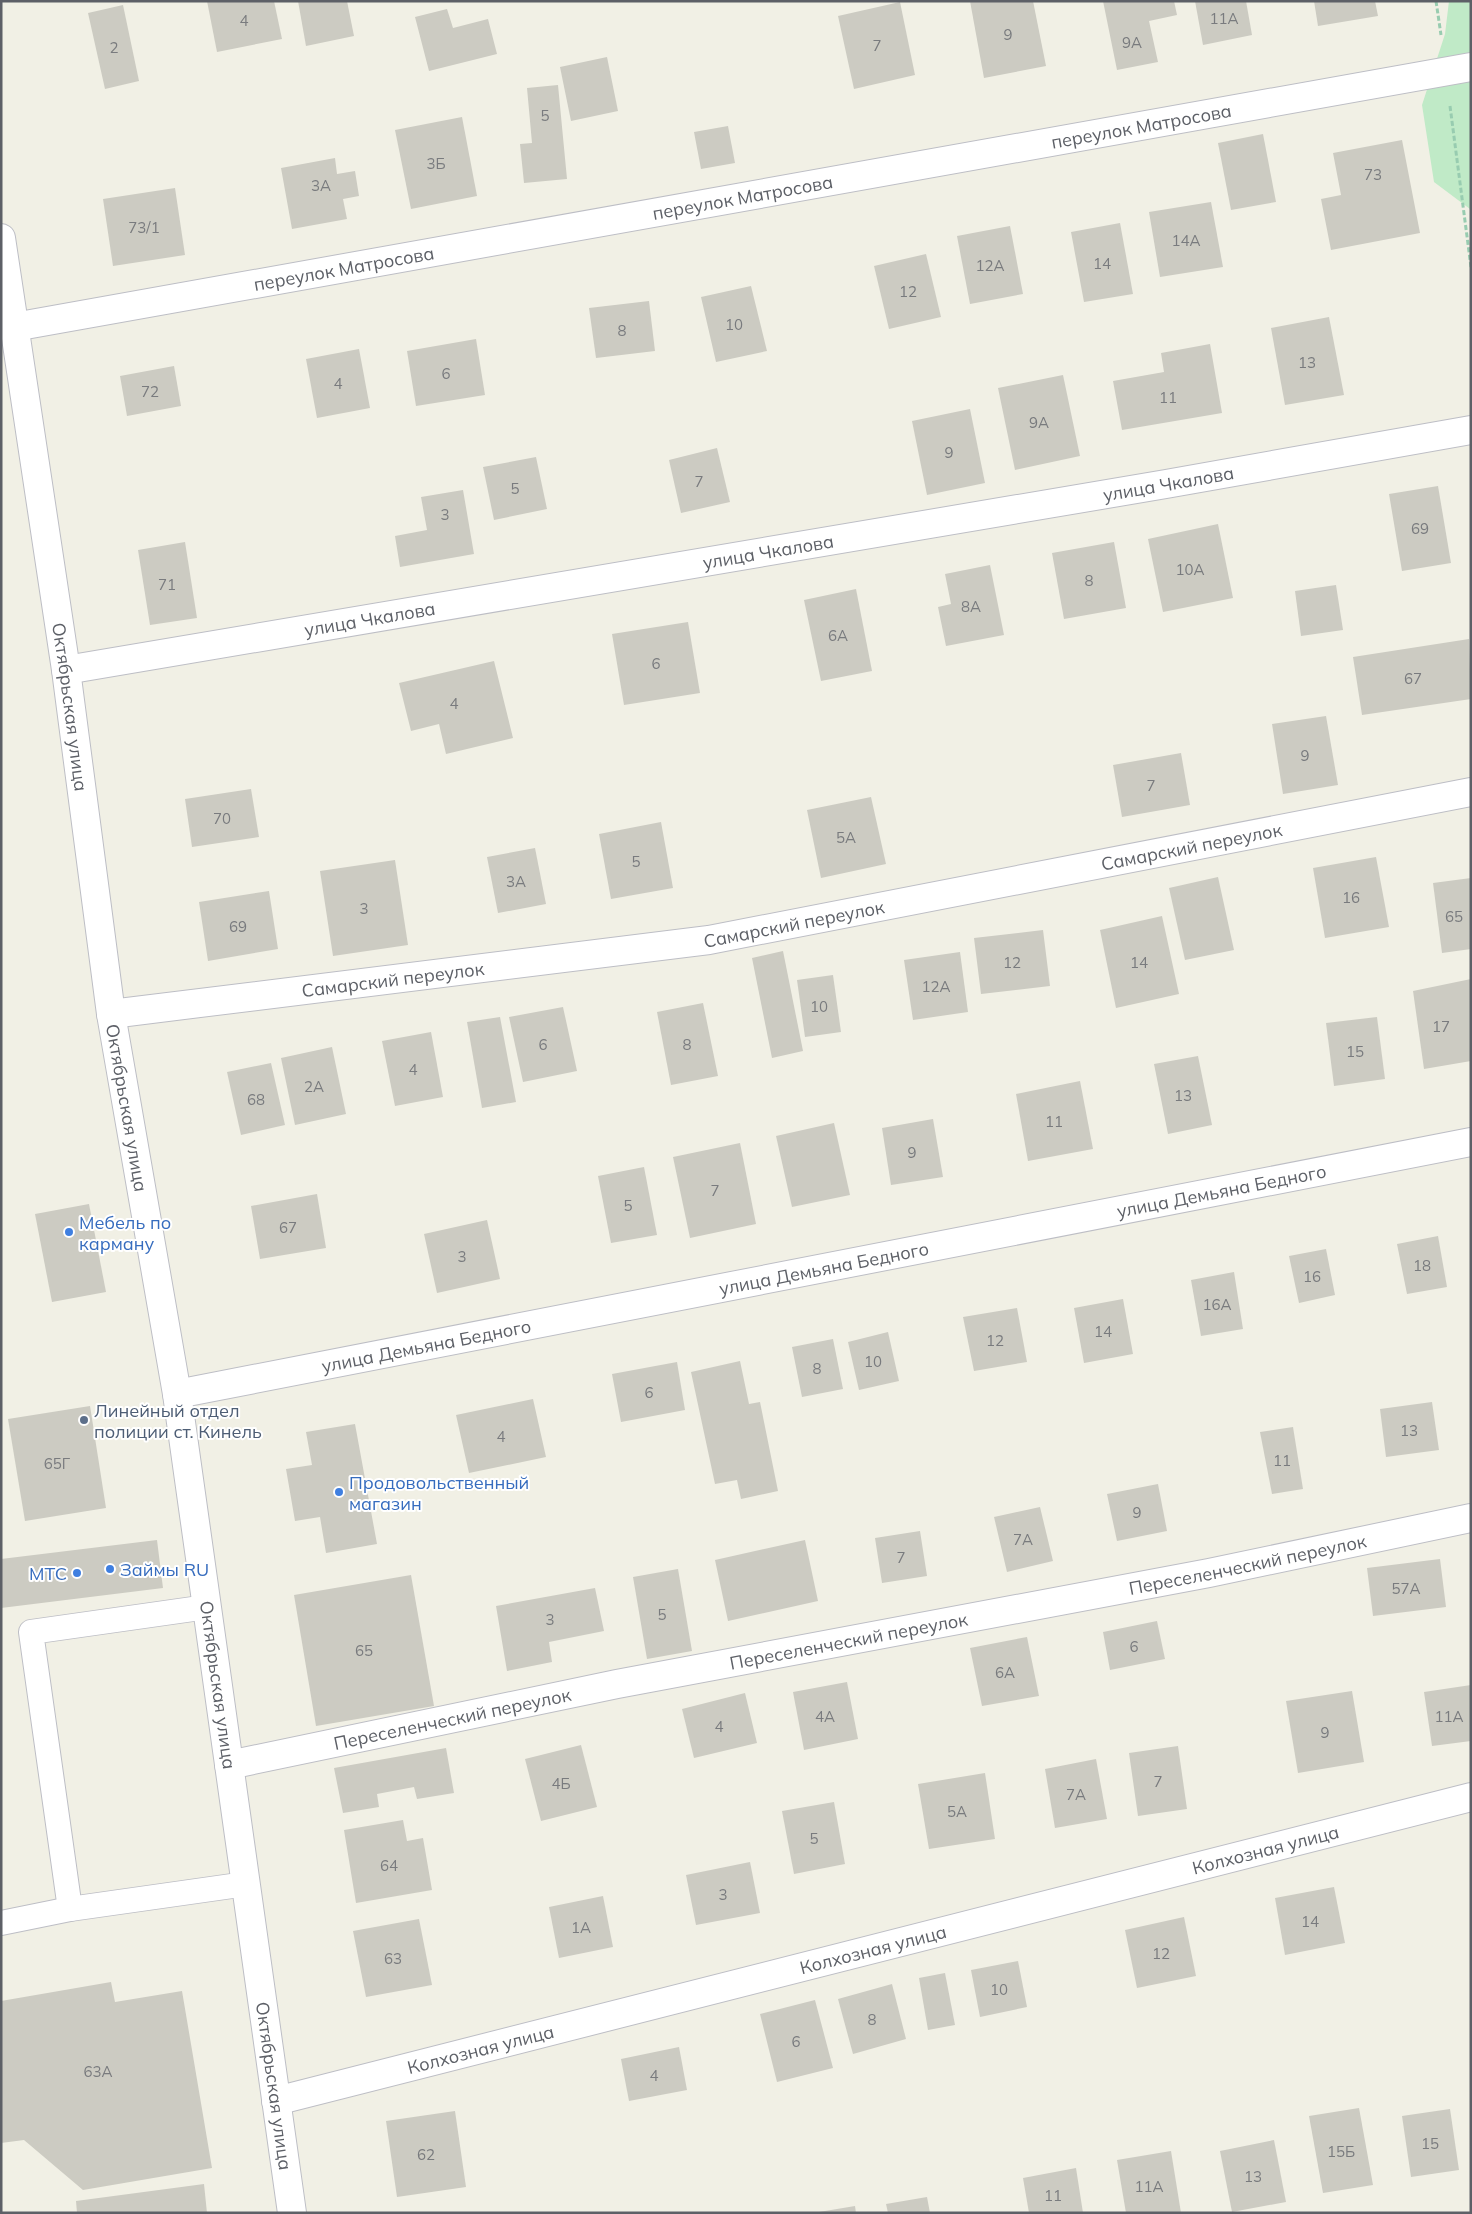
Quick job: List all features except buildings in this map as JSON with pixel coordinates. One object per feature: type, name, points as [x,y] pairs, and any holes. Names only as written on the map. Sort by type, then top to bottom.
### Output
[{"type":"street","name":"переулок Матросова","points":[[14,327],[1458,69]]},
{"type":"street","name":"Октябрьская улица","points":[[1,238],[66,670],[111,1014],[177,1394],[292,2213]]},
{"type":"street","name":"улица Чкалова","points":[[66,670],[1166,484],[1471,430]]},
{"type":"street","name":"Самарский переулок","points":[[111,1014],[709,940],[1471,792]]},
{"type":"street","name":"улица Демьяна Бедного","points":[[177,1394],[1471,1142]]},
{"type":"street","name":"Переселенческий переулок","points":[[229,1765],[617,1684],[1209,1573],[1471,1518]]},
{"type":"street","name":"Колхозная улица","points":[[276,2101],[1471,1797]]},
{"type":"lane","points":[[70,1908],[31,1632],[207,1607]]},
{"type":"lane","points":[[1,1923],[70,1908],[246,1884]]},
{"type":"path","points":[[1436,1],[1458,69],[1471,267]]},
{"type":"green space","points":[[1449,1],[1471,1],[1470,209],[1434,182],[1422,105],[1445,34]]},
{"type":"place","name":"Мебель по карману","points":[[69,1232]]},
{"type":"place","name":"Линейный отдел полиции ст. Кинель","points":[[84,1420]]},
{"type":"place","name":"Продовольственный магазин","points":[[339,1492]]},
{"type":"place","name":"Займы RU","points":[[110,1569]]},
{"type":"place","name":"МТС","points":[[77,1573]]}]
